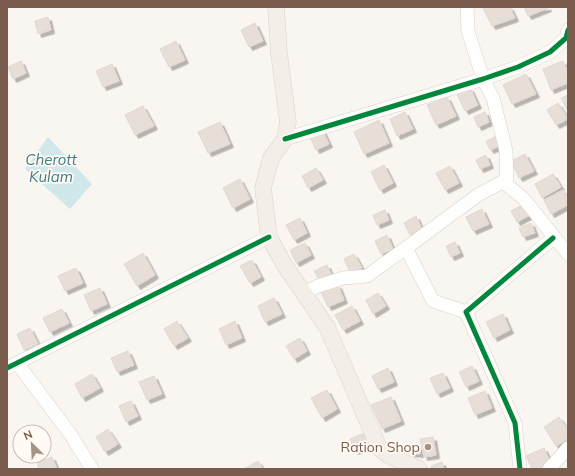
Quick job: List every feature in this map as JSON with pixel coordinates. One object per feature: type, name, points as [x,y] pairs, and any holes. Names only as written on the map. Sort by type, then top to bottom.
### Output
[{"type":"main road","points":[[276,7],[279,53],[288,122],[285,139],[271,158],[263,188],[269,237],[285,266],[327,327],[379,448],[388,455],[417,466],[419,469]]},
{"type":"street","points":[[467,7],[468,31],[492,98],[506,151],[506,180],[510,189],[524,199],[553,238],[568,254]]},
{"type":"street","points":[[285,139],[484,79],[518,67],[550,52],[566,38],[568,30]]},
{"type":"street","points":[[304,293],[318,286],[342,278],[367,276],[478,195],[506,180]]},
{"type":"street","points":[[92,469],[70,435],[12,365],[269,237]]},
{"type":"street","points":[[466,312],[553,238]]},
{"type":"street","points":[[406,248],[434,301],[466,312],[515,423],[520,469]]},
{"type":"street","points":[[549,469],[568,448]]},
{"type":"water","name":"Cherott Kulam","points":[[48,137],[92,184],[70,209],[25,169]]},
{"type":"building","points":[[510,7],[515,18],[492,26],[483,8]]},
{"type":"building","points":[[524,7],[548,7],[548,8],[528,16]]},
{"type":"building","points":[[48,17],[51,30],[38,34],[35,21]]},
{"type":"building","points":[[255,23],[263,41],[249,47],[241,30]]},
{"type":"building","points":[[176,41],[185,60],[169,67],[160,49]]},
{"type":"building","points":[[21,61],[26,73],[13,79],[8,67]]},
{"type":"building","points":[[563,61],[568,72],[568,83],[551,90],[543,69]]},
{"type":"building","points":[[112,64],[119,81],[103,87],[96,71]]},
{"type":"building","points":[[526,74],[536,94],[512,104],[503,85]]},
{"type":"building","points":[[470,88],[478,105],[465,111],[457,94]]},
{"type":"building","points":[[568,95],[568,112],[561,98]]},
{"type":"building","points":[[447,97],[456,116],[436,125],[427,105]]},
{"type":"building","points":[[558,103],[568,119],[556,125],[547,110]]},
{"type":"building","points":[[143,106],[154,126],[135,135],[125,115]]},
{"type":"building","points":[[405,112],[413,129],[397,136],[390,119]]},
{"type":"building","points":[[485,112],[489,122],[478,127],[474,117]]},
{"type":"building","points":[[379,120],[389,143],[364,154],[354,132]]},
{"type":"building","points":[[220,122],[230,144],[208,153],[198,132]]},
{"type":"building","points":[[322,129],[329,144],[316,150],[309,135]]},
{"type":"building","points":[[497,136],[502,145],[490,150],[486,141]]},
{"type":"building","points":[[525,154],[534,171],[519,178],[511,161]]},
{"type":"building","points":[[486,155],[490,165],[480,169],[476,160]]},
{"type":"building","points":[[384,165],[393,183],[380,190],[371,172]]},
{"type":"building","points":[[450,166],[459,183],[445,190],[436,173]]},
{"type":"building","points":[[316,168],[323,180],[308,188],[302,176]]},
{"type":"building","points":[[553,174],[561,187],[542,198],[535,184]]},
{"type":"building","points":[[240,179],[250,199],[233,208],[223,188]]},
{"type":"building","points":[[563,190],[568,198],[568,205],[551,214],[544,200]]},
{"type":"building","points":[[524,204],[530,215],[517,222],[511,211]]},
{"type":"building","points":[[482,209],[489,224],[473,231],[466,217]]},
{"type":"building","points":[[385,210],[389,220],[377,225],[373,215]]},
{"type":"building","points":[[416,216],[422,229],[410,235],[404,223]]},
{"type":"building","points":[[300,218],[307,233],[294,240],[286,225]]},
{"type":"building","points":[[531,223],[535,233],[523,237],[519,228]]},
{"type":"building","points":[[387,235],[393,249],[381,254],[375,241]]},
{"type":"building","points":[[455,242],[460,253],[451,257],[446,246]]},
{"type":"building","points":[[305,243],[311,255],[296,263],[290,250]]},
{"type":"building","points":[[143,253],[155,275],[137,286],[124,264]]},
{"type":"building","points":[[354,254],[362,268],[351,274],[344,259]]},
{"type":"building","points":[[252,260],[261,277],[250,283],[240,266]]},
{"type":"building","points":[[327,265],[331,274],[319,280],[314,271]]},
{"type":"building","points":[[76,268],[83,283],[65,291],[58,276]]},
{"type":"building","points":[[338,285],[344,300],[328,307],[321,292]]},
{"type":"building","points":[[100,288],[107,304],[91,311],[84,295]]},
{"type":"building","points":[[378,293],[386,306],[373,314],[366,300]]},
{"type":"building","points":[[274,298],[282,314],[265,322],[258,306]]},
{"type":"building","points":[[352,306],[360,321],[343,330],[335,315]]},
{"type":"building","points":[[62,309],[69,323],[50,332],[43,318]]},
{"type":"building","points":[[503,314],[510,330],[494,338],[486,322]]},
{"type":"building","points":[[177,321],[188,338],[174,346],[164,329]]},
{"type":"building","points":[[235,321],[242,338],[226,345],[219,329]]},
{"type":"building","points":[[30,328],[38,344],[24,350],[17,334]]},
{"type":"building","points":[[300,338],[307,351],[294,359],[286,346]]},
{"type":"building","points":[[128,351],[134,365],[117,372],[111,358]]},
{"type":"building","points":[[472,366],[479,381],[466,387],[459,372]]},
{"type":"building","points":[[388,368],[394,382],[378,389],[372,376]]},
{"type":"building","points":[[443,373],[450,388],[437,394],[430,378]]},
{"type":"building","points":[[92,374],[100,388],[82,398],[75,384]]},
{"type":"building","points":[[154,376],[162,394],[147,400],[139,382]]},
{"type":"building","points":[[327,390],[337,409],[322,418],[311,398]]},
{"type":"building","points":[[485,391],[492,408],[475,415],[468,398]]},
{"type":"building","points":[[391,397],[401,421],[382,429],[371,405]]},
{"type":"building","points":[[131,401],[138,416],[126,422],[119,406]]},
{"type":"building","points":[[559,417],[568,430],[568,439],[556,446],[544,427]]},
{"type":"building","points":[[108,429],[118,444],[105,452],[96,437]]},
{"type":"building","points":[[364,433],[369,445],[355,451],[350,439]]},
{"type":"building","name":"Ration Shop","points":[[433,437],[436,455],[424,457],[420,439]]},
{"type":"building","points":[[410,446],[421,447],[420,454],[409,453]]},
{"type":"building","points":[[544,448],[551,464],[540,469],[532,469],[526,456]]},
{"type":"building","points":[[52,457],[57,469],[39,469],[37,464],[52,464]]},
{"type":"building","points":[[258,461],[263,469],[244,469]]},
{"type":"building","points":[[442,462],[444,469],[432,469],[431,466]]},
{"type":"cycle path","points":[[285,139],[518,67],[550,52],[566,38],[568,30]]},
{"type":"cycle path","points":[[7,368],[269,237]]},
{"type":"cycle path","points":[[520,469],[515,423],[466,312],[553,238]]},
{"type":"place","name":"Ration Shop","points":[[428,447]]}]
